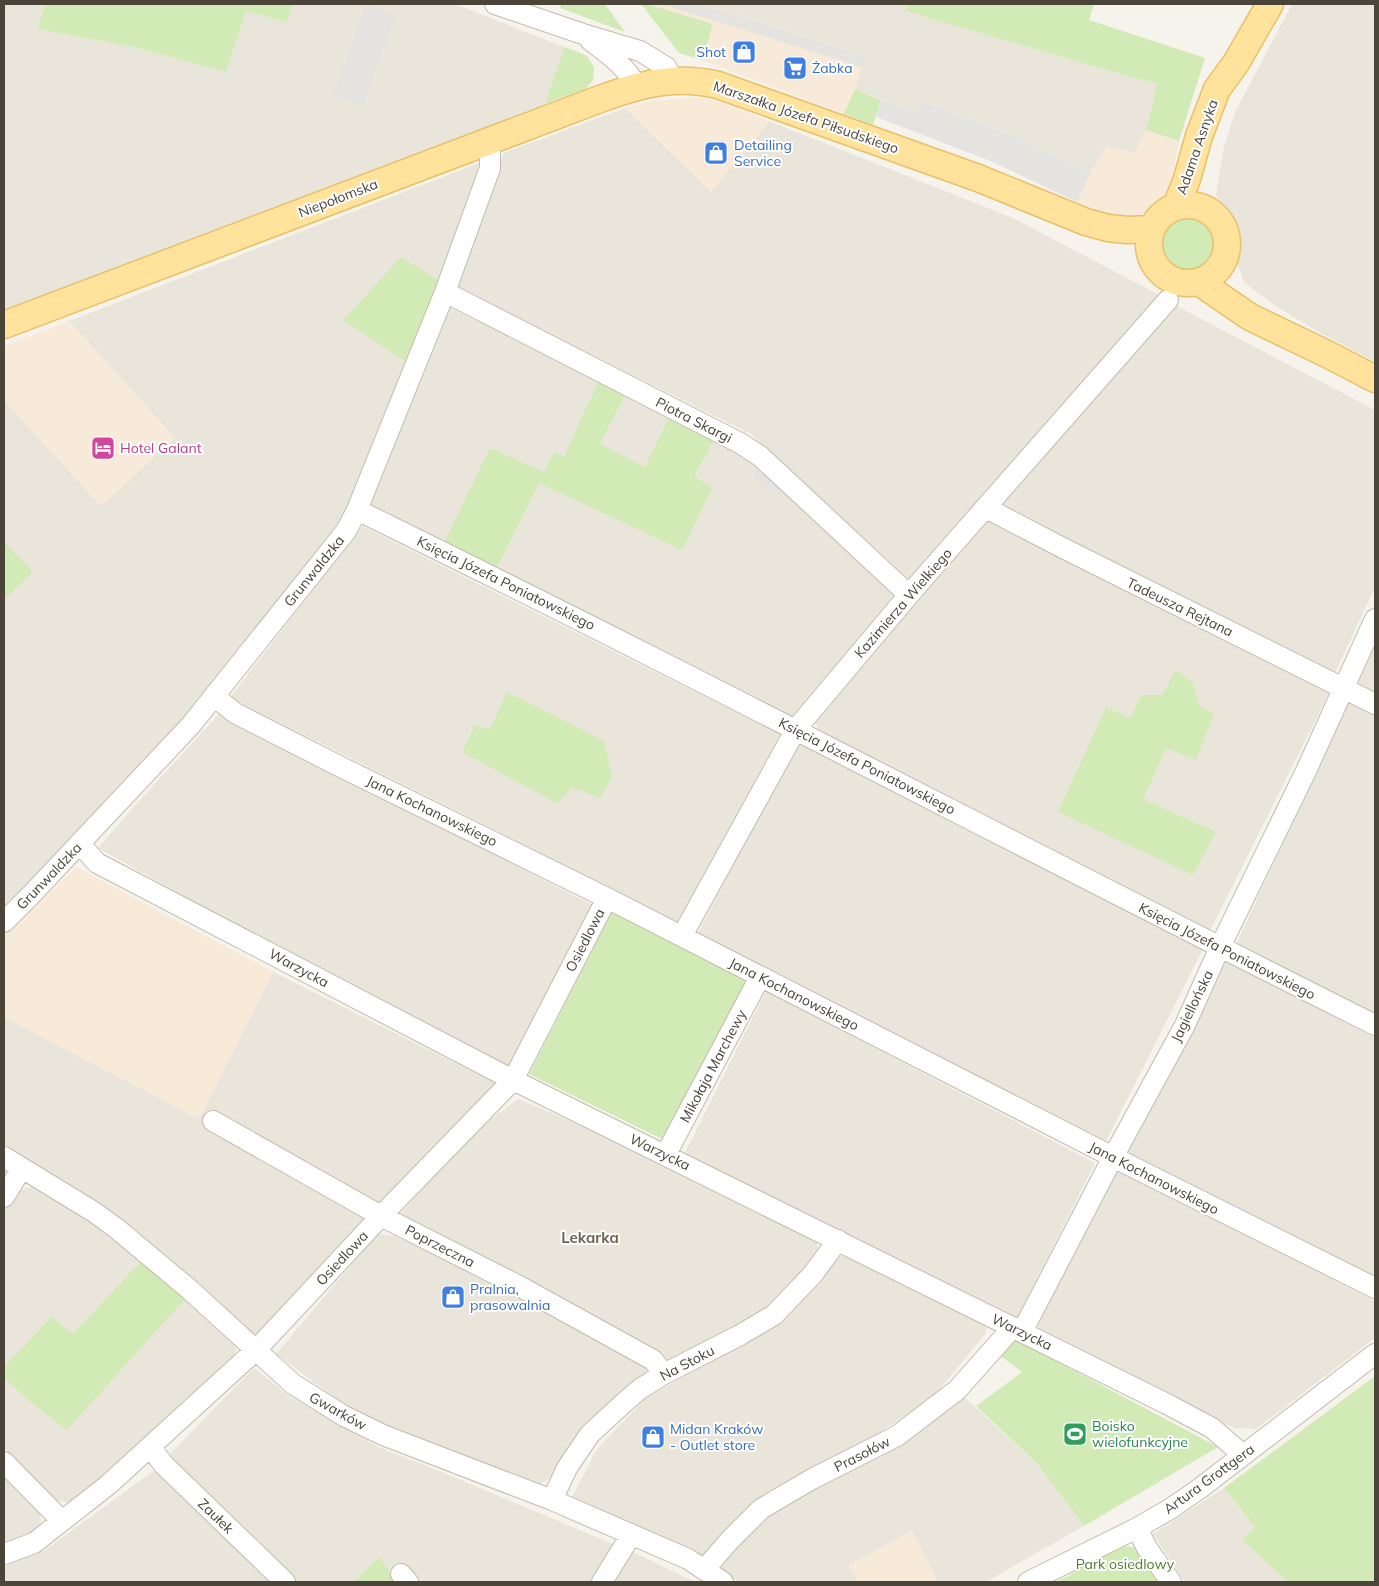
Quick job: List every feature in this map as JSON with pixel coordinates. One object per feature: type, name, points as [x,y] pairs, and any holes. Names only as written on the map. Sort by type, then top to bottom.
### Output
[{"type":"main road","name":"Adama Asnyka","points":[[1176,207],[1187,179],[1207,114],[1218,89],[1236,63],[1270,4]]},
{"type":"main road","name":"Adama Asnyka","points":[[1205,209],[1204,183],[1210,142],[1236,63]]},
{"type":"main road","name":"Niepołomska","points":[[4,325],[636,86],[674,81]]},
{"type":"main road","name":"Marszałka Józefa Piłsudskiego","points":[[674,81],[701,81],[718,85],[894,147],[1086,222],[1108,228],[1138,231],[1152,229]]},
{"type":"main road","name":"Marszałka Józefa Piłsudskiego","points":[[1007,190],[1045,216],[1082,234],[1150,256]]},
{"type":"main road","points":[[1195,206],[1205,209],[1217,218],[1225,231],[1227,241],[1224,261],[1209,278],[1187,284],[1175,282],[1164,276],[1155,267],[1150,256],[1148,247],[1152,229],[1158,219],[1176,207],[1195,206]]},
{"type":"main road","points":[[1224,261],[1235,286],[1255,304],[1313,347]]},
{"type":"main road","points":[[1199,282],[1250,318],[1313,347],[1375,379]]},
{"type":"street","points":[[495,4],[640,51],[666,66],[674,81]]},
{"type":"street","points":[[583,34],[632,76],[636,86]]},
{"type":"street","name":"Grunwaldzka","points":[[4,922],[191,725],[346,532],[357,510],[445,292],[490,168],[490,140]]},
{"type":"street","name":"Piotra Skargi","points":[[445,292],[740,443],[760,456],[909,595]]},
{"type":"street","name":"Kazimierza Wielkiego","points":[[682,936],[796,729],[909,595],[1168,300]]},
{"type":"street","name":"Tadeusza Rejtana","points":[[986,508],[1375,704]]},
{"type":"street","name":"Księcia Józefa Poniatowskiego","points":[[357,510],[556,607],[1090,882],[1375,1026]]},
{"type":"street","name":"Jagiellońska","points":[[1017,1330],[1185,1025],[1375,620]]},
{"type":"street","name":"Jana Kochanowskiego","points":[[214,696],[235,713],[607,898],[1113,1157],[1375,1288]]},
{"type":"street","name":"Warzycka","points":[[80,844],[97,862],[513,1080],[666,1154],[1167,1404],[1212,1428],[1243,1455]]},
{"type":"street","name":"Osiedlowa","points":[[4,1554],[34,1543],[108,1485],[256,1350],[381,1216],[513,1080],[607,898]]},
{"type":"street","name":"Mikołaja Marchewy","points":[[666,1154],[760,977]]},
{"type":"street","name":"Poprzeczna","points":[[213,1121],[381,1216],[519,1286],[653,1360],[664,1374]]},
{"type":"street","name":"Gwarków","points":[[4,1157],[94,1212],[116,1228],[161,1264],[294,1384],[313,1398],[356,1422],[409,1445],[552,1500],[688,1560],[722,1582]]},
{"type":"street","points":[[4,1197],[22,1168]]},
{"type":"street","name":"Na Stoku","points":[[552,1500],[567,1468],[590,1434],[640,1389],[664,1374],[740,1336],[774,1315],[813,1274],[838,1240]]},
{"type":"street","name":"Prasołów","points":[[704,1570],[760,1509],[812,1479],[897,1436],[957,1390],[1017,1330]]},
{"type":"street","name":"Artura Grottgera","points":[[1028,1582],[1170,1509],[1375,1354]]},
{"type":"street","name":"Zaułek","points":[[150,1447],[164,1465],[285,1582]]},
{"type":"street","points":[[4,1462],[62,1521]]},
{"type":"street","points":[[1136,1528],[1147,1548],[1171,1582]]},
{"type":"street","points":[[602,1582],[631,1535]]},
{"type":"shaded area","points":[[4,4],[45,4],[37,29],[134,47],[226,72],[246,10],[286,22],[293,4],[455,4],[587,56],[594,67],[594,74],[593,80],[586,89],[4,311]]},
{"type":"shaded area","points":[[366,4],[396,14],[363,106],[333,95]]},
{"type":"shaded area","points":[[647,4],[700,4],[865,56],[855,89],[844,114],[702,60],[712,24]]},
{"type":"shaded area","points":[[661,4],[700,4],[865,56],[862,67]]},
{"type":"shaded area","points":[[700,4],[907,4],[905,11],[1130,77],[1157,83],[1146,130],[1135,153],[1107,146],[1091,172],[1017,137],[921,100],[917,113],[855,89],[865,56]]},
{"type":"shaded area","points":[[1292,4],[1375,4],[1375,362],[1317,331],[1274,305],[1244,282],[1237,263],[1239,231],[1216,195],[1223,151],[1235,112]]},
{"type":"shaded area","points":[[700,97],[725,103],[769,121],[711,192],[625,108],[651,101]]},
{"type":"shaded area","points":[[881,100],[917,112],[920,100],[1017,137],[1091,172],[1077,202],[993,162],[876,117]]},
{"type":"shaded area","points":[[625,108],[711,192],[769,121],[1013,218],[1165,298],[912,582],[751,434],[454,286],[504,153]]},
{"type":"shaded area","points":[[1146,130],[1179,141],[1170,192],[1143,216],[1112,218],[1077,202],[1091,172],[1107,146],[1135,153]]},
{"type":"shaded area","points":[[482,162],[441,282],[344,320],[409,364],[348,510],[207,695],[4,908],[4,400],[101,506],[175,438],[69,321]]},
{"type":"shaded area","points":[[1173,304],[1375,410],[1375,587],[1334,675],[994,507]]},
{"type":"shaded area","points":[[446,306],[756,460],[894,595],[795,719],[370,505]]},
{"type":"shaded area","points":[[69,321],[175,438],[101,506],[4,400],[4,346]]},
{"type":"shaded area","points":[[762,465],[781,485],[771,495],[752,475]]},
{"type":"shaded area","points":[[987,520],[1329,693],[1209,933],[820,735],[815,719]]},
{"type":"shaded area","points":[[362,526],[780,734],[676,924],[495,830],[230,698]]},
{"type":"shaded area","points":[[1375,642],[1375,695],[1355,685]]},
{"type":"shaded area","points":[[1348,702],[1375,716],[1375,1016],[1236,945]]},
{"type":"shaded area","points":[[219,714],[593,905],[509,1069],[283,951],[98,848]]},
{"type":"shaded area","points":[[798,742],[1203,949],[1104,1145],[697,935]]},
{"type":"shaded area","points":[[76,867],[273,972],[199,1119],[4,1017],[4,937]]},
{"type":"shaded area","points":[[1226,962],[1375,1038],[1375,1281],[1122,1154]]},
{"type":"shaded area","points":[[273,972],[497,1084],[257,1337],[251,1335],[136,1230],[101,1205],[4,1146],[4,1017],[199,1119]]},
{"type":"shaded area","points":[[766,991],[1095,1163],[1016,1321],[684,1155]]},
{"type":"shaded area","points":[[518,1099],[641,1151],[816,1238],[819,1253],[763,1313],[670,1362],[399,1215],[470,1135]]},
{"type":"shaded area","points":[[1115,1169],[1375,1301],[1375,1338],[1256,1429],[1234,1428],[1036,1330]]},
{"type":"shaded area","points":[[37,1187],[95,1221],[143,1259],[73,1333],[51,1317],[4,1367],[4,1210],[16,1192],[26,1188]]},
{"type":"shaded area","points":[[377,1234],[395,1236],[505,1288],[650,1369],[589,1426],[550,1478],[538,1485],[412,1439],[354,1412],[276,1354]]},
{"type":"shaded area","points":[[835,1256],[851,1256],[987,1324],[985,1334],[935,1395],[857,1448],[749,1509],[701,1558],[569,1503],[597,1449],[646,1398],[786,1319]]},
{"type":"shaded area","points":[[186,1298],[234,1341],[237,1347],[231,1362],[72,1502],[55,1501],[4,1448],[4,1378],[28,1400]]},
{"type":"shaded area","points":[[254,1368],[288,1395],[378,1447],[639,1555],[695,1582],[398,1582],[379,1557],[354,1582],[4,1582],[4,1566],[45,1550],[152,1472]]},
{"type":"shaded area","points":[[962,1395],[1038,1465],[1084,1526],[986,1582],[938,1582],[912,1531],[849,1565],[858,1582],[738,1582],[719,1569],[767,1514]]},
{"type":"shaded area","points":[[4,1473],[39,1508],[41,1522],[29,1534],[4,1543]]},
{"type":"shaded area","points":[[1224,1488],[1255,1527],[1241,1539],[1288,1582],[1185,1582],[1153,1534]]},
{"type":"shaded area","points":[[912,1531],[938,1582],[858,1582],[849,1565]]},
{"type":"green space","points":[[45,4],[293,4],[287,22],[246,11],[226,72],[134,47],[37,29]]},
{"type":"green space","points":[[561,4],[605,4],[625,32],[560,8]]},
{"type":"green space","points":[[641,4],[647,4],[713,24],[702,60],[679,53]]},
{"type":"green space","points":[[907,4],[1094,4],[1089,20],[1205,58],[1179,141],[1146,130],[1157,83],[1130,77],[905,11]]},
{"type":"green space","points":[[565,47],[587,56],[594,67],[593,80],[586,89],[545,103]]},
{"type":"green space","points":[[855,89],[881,100],[873,125],[844,114]]},
{"type":"green space","points":[[1188,219],[1198,221],[1206,226],[1211,234],[1213,244],[1211,254],[1206,262],[1198,267],[1188,269],[1178,267],[1170,262],[1165,254],[1163,244],[1165,234],[1170,226],[1178,221]]},
{"type":"green space","points":[[401,257],[441,282],[409,364],[343,320]]},
{"type":"green space","points":[[598,382],[625,395],[600,444],[645,467],[669,417],[714,439],[694,476],[712,488],[682,550],[539,483],[496,569],[444,543],[490,448],[544,472],[554,452],[564,457]]},
{"type":"green space","points":[[4,542],[33,572],[4,600]]},
{"type":"green space","points":[[1176,670],[1192,682],[1200,707],[1214,713],[1196,760],[1166,748],[1143,799],[1216,832],[1193,875],[1058,812],[1106,707],[1130,718],[1142,695],[1162,695]]},
{"type":"green space","points":[[507,692],[604,741],[612,777],[600,798],[572,787],[558,804],[462,752],[475,725],[490,729]]},
{"type":"green space","points":[[612,912],[744,976],[747,987],[666,1141],[529,1074]]},
{"type":"green space","points":[[143,1259],[186,1298],[67,1430],[28,1400],[4,1378],[4,1367],[51,1317],[73,1333]]},
{"type":"green space","name":"Boisko wielofunkcyjne","points":[[1016,1340],[1218,1447],[1084,1526],[1038,1465],[976,1406],[1022,1372],[999,1355]]},
{"type":"green space","points":[[1375,1376],[1375,1582],[1288,1582],[1241,1539],[1255,1527],[1224,1488]]},
{"type":"green space","name":"Park osiedlowy","points":[[1117,1545],[1139,1548],[1163,1582],[1055,1582],[1068,1576]]},
{"type":"green space","points":[[379,1557],[398,1582],[354,1582]]},
{"type":"place","name":"Shot","points":[[744,52]]},
{"type":"place","name":"Żabka","points":[[795,68]]},
{"type":"place","name":"Detailing Service","points":[[716,153]]},
{"type":"place","name":"Hotel Galant","points":[[103,448]]},
{"type":"place","name":"Pralnia, prasowalnia","points":[[453,1297]]},
{"type":"place","name":"Boisko wielofunkcyjne","points":[[1075,1434]]},
{"type":"place","name":"Midan Kraków - Outlet store","points":[[653,1437]]},
{"type":"district","name":"Lekarka","points":[[590,1238]]}]
